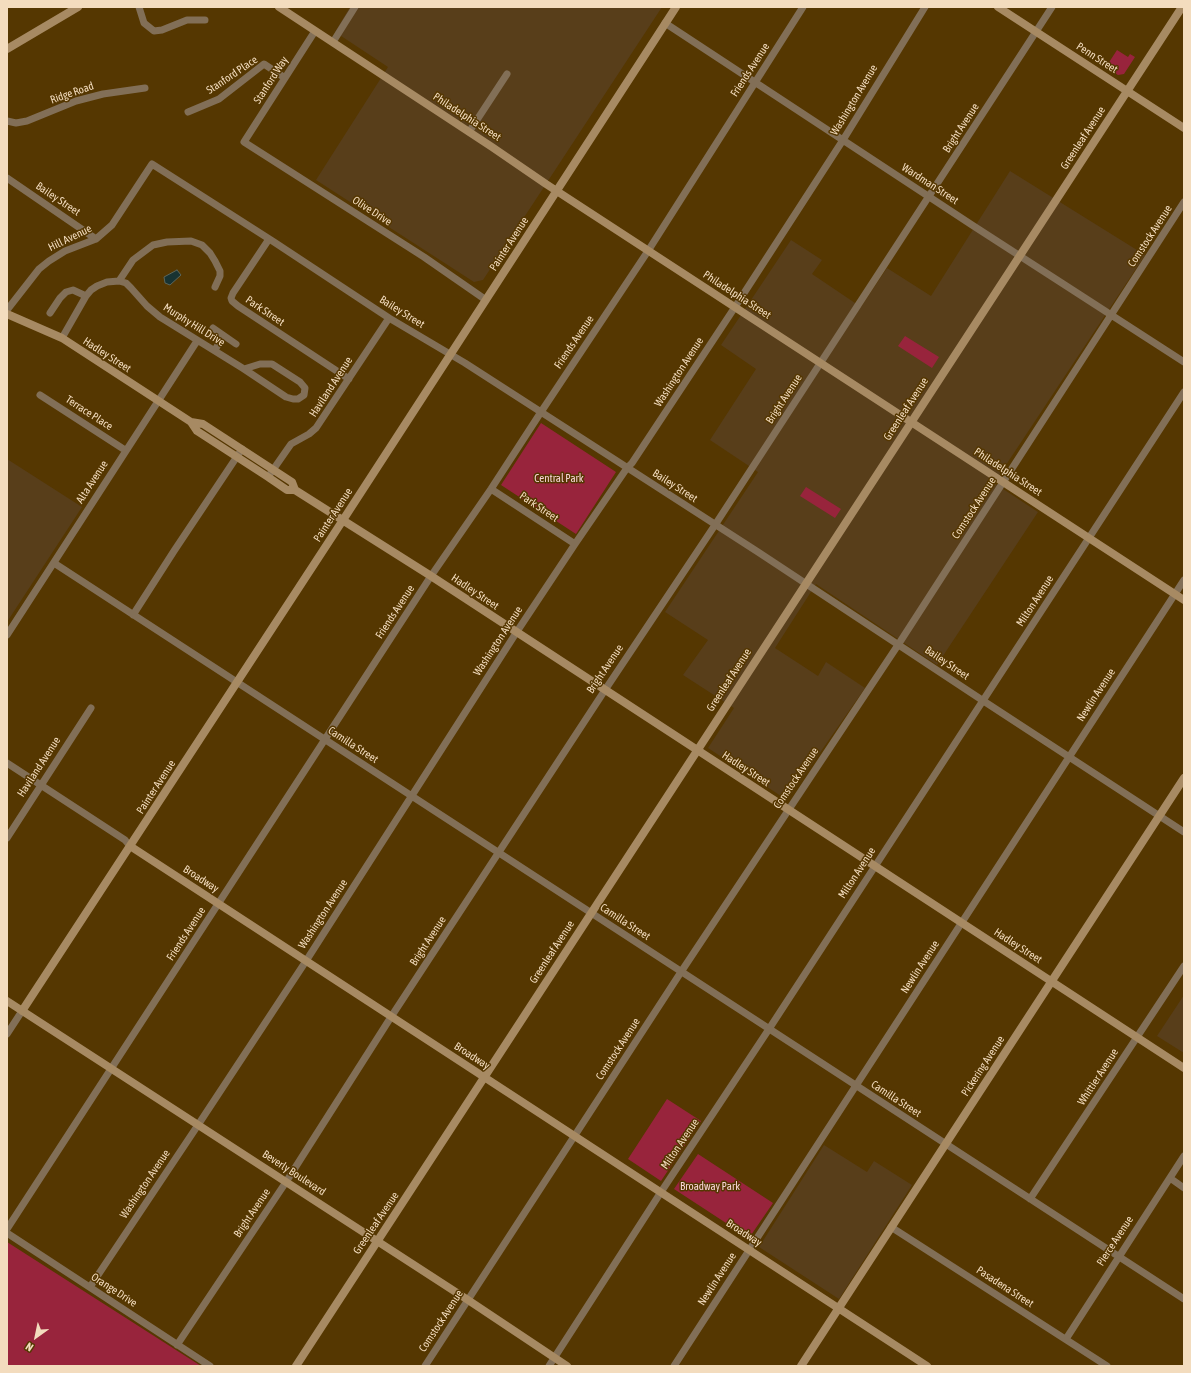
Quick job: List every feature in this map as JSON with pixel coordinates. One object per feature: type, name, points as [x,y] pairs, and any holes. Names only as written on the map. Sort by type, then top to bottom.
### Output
[{"type":"street","points":[[7,49],[78,7]]},
{"type":"street","points":[[139,7],[144,23],[154,31],[162,30],[187,20],[205,20]]},
{"type":"street","name":"Philadelphia Street","points":[[279,7],[556,191],[1184,600]]},
{"type":"street","points":[[333,42],[355,7]]},
{"type":"street","name":"Painter Avenue","points":[[7,1034],[676,7]]},
{"type":"street","name":"Friends Avenue","points":[[7,1229],[431,576],[491,489],[540,412],[648,251],[803,7]]},
{"type":"street","name":"Washington Avenue","points":[[90,1288],[306,961],[516,633],[575,544],[627,468],[632,463],[843,140],[925,7]]},
{"type":"street","name":"Penn Street","points":[[998,7],[1184,128]]},
{"type":"street","name":"Bright Avenue","points":[[177,1345],[286,1182],[391,1017],[930,197],[1052,7]]},
{"type":"street","name":"Greenleaf Avenue","points":[[296,1366],[1182,7]]},
{"type":"street","name":"Wardman Street","points":[[665,23],[1019,256],[1112,314],[1184,362]]},
{"type":"street","name":"Stanford Way","points":[[244,142],[316,31]]},
{"type":"street","name":"Stanford Place","points":[[188,112],[219,99],[264,64],[285,78]]},
{"type":"street","points":[[469,132],[507,74]]},
{"type":"street","name":"Ridge Road","points":[[7,120],[16,123],[27,121],[76,101],[103,94],[145,88]]},
{"type":"street","name":"Olive Drive","points":[[244,142],[424,257],[486,300]]},
{"type":"street","name":"Bailey Street","points":[[152,164],[269,238],[389,318],[471,367],[806,583],[1069,758],[1184,832]]},
{"type":"street","name":"Hill Avenue","points":[[7,310],[39,269],[49,260],[65,251],[96,239],[112,225],[152,164]]},
{"type":"street","name":"Bailey Street","points":[[7,178],[96,239]]},
{"type":"street","name":"Comstock Avenue","points":[[425,1366],[788,810],[898,645],[1184,202]]},
{"type":"street","name":"Park Street","points":[[269,238],[233,293],[231,298],[232,302],[349,379]]},
{"type":"street","points":[[62,338],[86,296],[97,286],[107,282],[119,281],[133,260],[154,245],[167,242],[191,242],[202,245],[210,253],[220,271],[220,276],[215,287]]},
{"type":"street","name":"Murphy Hill Drive","points":[[119,281],[126,283],[147,306],[160,317],[197,341],[244,368],[286,397],[298,399],[304,395],[305,388],[300,382],[272,364],[260,364],[244,368]]},
{"type":"street","points":[[50,313],[66,292],[73,290],[86,296]]},
{"type":"street","name":"Hadley Street","points":[[7,314],[62,338],[192,422],[203,424],[292,482],[296,490],[431,576],[516,633],[1184,1068]]},
{"type":"street","name":"Haviland Avenue","points":[[268,477],[291,444],[309,434],[316,428],[389,318]]},
{"type":"street","points":[[213,328],[236,344]]},
{"type":"street","points":[[215,350],[223,336]]},
{"type":"street","name":"Alta Avenue","points":[[7,635],[197,341]]},
{"type":"street","name":"Milton Avenue","points":[[549,1366],[660,1192],[769,1029],[1184,392]]},
{"type":"street","name":"Terrace Place","points":[[40,395],[126,450]]},
{"type":"street","name":"Hadley Street","points":[[192,422],[197,431],[287,490],[296,490]]},
{"type":"street","points":[[132,615],[242,449]]},
{"type":"street","name":"Park Street","points":[[491,489],[575,544]]},
{"type":"street","name":"Camilla Street","points":[[54,564],[1184,1299]]},
{"type":"street","name":"Newlin Avenue","points":[[674,1366],[1184,580]]},
{"type":"street","name":"Haviland Avenue","points":[[7,838],[91,708]]},
{"type":"street","name":"Broadway","points":[[7,763],[125,840],[130,846],[218,904],[927,1366]]},
{"type":"street","name":"Pickering Avenue","points":[[801,1366],[1184,778]]},
{"type":"street","name":"Whittier Avenue","points":[[1030,1199],[1184,966]]},
{"type":"street","name":"Beverly Boulevard","points":[[7,1001],[468,1300],[567,1366]]},
{"type":"street","name":"Pierce Avenue","points":[[1066,1339],[1118,1256],[1184,1156]]},
{"type":"street","points":[[1170,1178],[1184,1188]]},
{"type":"street","name":"Pasadena Street","points":[[891,1227],[1107,1366]]},
{"type":"street","name":"Orange Drive","points":[[7,1233],[210,1366]]},
{"type":"shaded area","points":[[350,7],[662,7],[483,280],[474,282],[316,180],[388,67],[335,32]]},
{"type":"shaded area","points":[[1010,171],[1145,255],[994,483],[1038,512],[937,665],[816,584],[775,648],[818,676],[826,662],[865,688],[787,800],[708,748],[734,708],[683,675],[708,640],[665,612],[758,472],[710,440],[756,369],[721,345],[791,240],[822,260],[812,274],[861,307],[887,268],[931,296]]},
{"type":"shaded area","points":[[7,459],[82,507],[7,622]]},
{"type":"shaded area","points":[[1184,995],[1184,1053],[1157,1036]]},
{"type":"shaded area","points":[[824,1145],[867,1172],[874,1161],[912,1185],[839,1299],[759,1247]]},
{"type":"green space","points":[[1117,50],[1128,57],[1130,54],[1135,57],[1124,74],[1118,75],[1106,67]]},
{"type":"green space","points":[[905,336],[939,357],[932,368],[898,346]]},
{"type":"green space","name":"Central Park","points":[[541,423],[616,472],[576,534],[501,485]]},
{"type":"green space","points":[[806,487],[841,509],[835,518],[800,496]]},
{"type":"green space","name":"Broadway Park","points":[[667,1099],[701,1121],[661,1181],[628,1159]]},
{"type":"green space","name":"Broadway Park","points":[[698,1154],[773,1203],[749,1238],[674,1189]]},
{"type":"green space","points":[[7,1242],[201,1366],[7,1366]]},
{"type":"water","points":[[177,270],[181,275],[170,285],[165,283],[164,277]]}]
